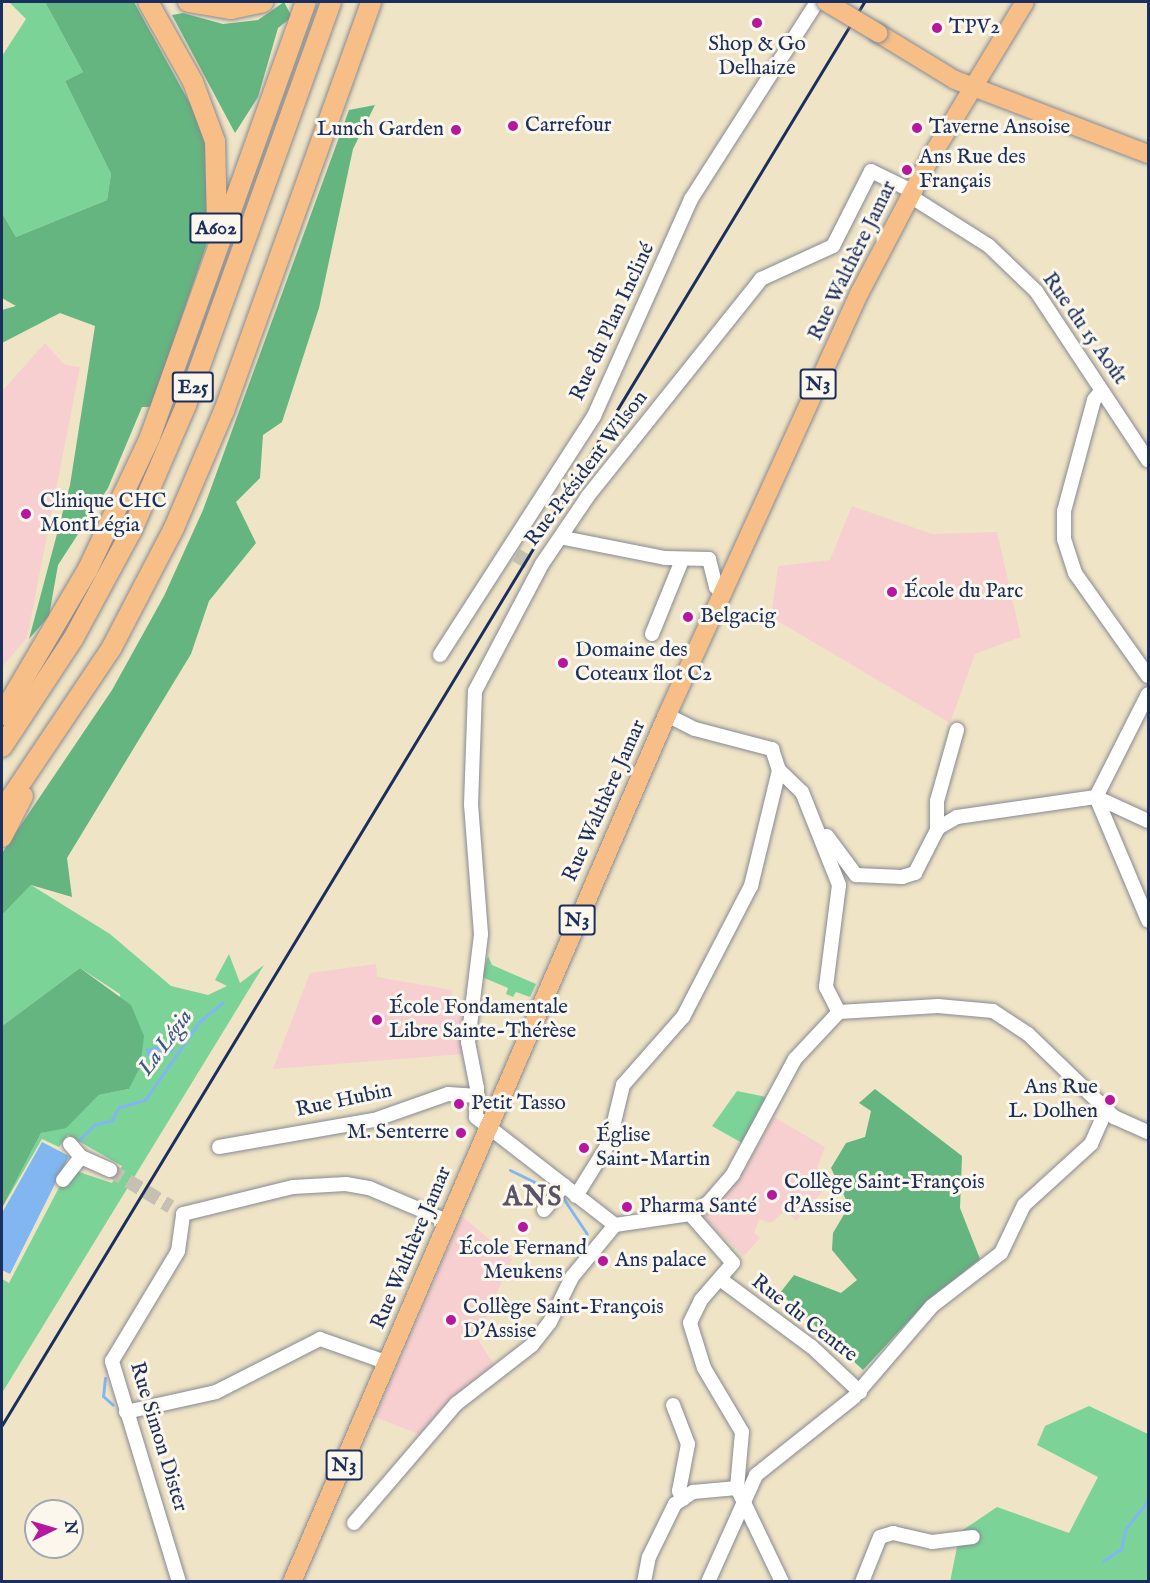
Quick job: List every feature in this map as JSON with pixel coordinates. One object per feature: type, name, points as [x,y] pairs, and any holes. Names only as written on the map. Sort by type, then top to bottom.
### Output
[{"type":"highway","name":"A602","points":[[2,709],[15,692],[117,508],[195,314],[214,243],[220,163],[193,82],[148,2]]},
{"type":"highway","points":[[188,2],[231,9],[263,2]]},
{"type":"highway","points":[[195,314],[306,2]]},
{"type":"highway","name":"E25","points":[[2,747],[74,639],[132,530],[190,394],[331,2]]},
{"type":"highway","name":"E25","points":[[2,811],[29,776],[112,647],[205,460],[371,2]]},
{"type":"highway","points":[[2,715],[15,692]]},
{"type":"highway","points":[[2,837],[19,809],[29,776]]},
{"type":"main road","points":[[826,2],[973,87],[1149,154]]},
{"type":"main road","name":"N3","points":[[973,87],[1025,2]]},
{"type":"main road","name":"Rue Walthère Jamar","points":[[292,1581],[667,715],[860,292],[911,193],[973,87]]},
{"type":"street","name":"Rue du Plan Incliné","points":[[440,655],[500,555],[513,553],[594,416],[661,272],[691,200],[817,2]]},
{"type":"street","name":"Rue du 15 Août","points":[[850,222],[872,171],[911,193],[989,246],[1017,272],[1149,460]]},
{"type":"street","name":"Rue Président Wilson","points":[[488,1126],[476,1117],[477,1096],[468,1042],[481,934],[470,796],[475,691],[534,566],[564,538],[588,496],[761,279],[827,251],[850,222]]},
{"type":"street","points":[[1101,391],[1094,400],[1064,511],[1065,547],[1075,573],[1149,676]]},
{"type":"street","points":[[564,538],[682,560],[713,561],[713,581],[724,593]]},
{"type":"street","points":[[652,634],[682,560]]},
{"type":"street","points":[[1096,797],[1149,694]]},
{"type":"street","points":[[576,1196],[609,1143],[623,1085],[682,1017],[752,886],[779,770],[776,753],[764,744],[695,729],[667,715]]},
{"type":"street","points":[[819,825],[856,875],[877,878],[915,873],[937,830],[937,801],[957,730]]},
{"type":"street","points":[[779,770],[802,792],[819,825],[839,885],[826,987],[839,1012]]},
{"type":"street","points":[[1096,797],[1149,920]]},
{"type":"street","points":[[937,830],[957,817],[1096,797],[1149,821]]},
{"type":"street","points":[[354,1523],[448,1412],[532,1345],[550,1322],[572,1277],[615,1225],[690,1214],[709,1202],[733,1174],[795,1059],[839,1012],[938,1006],[993,1011],[1028,1034],[1106,1110],[1149,1132]]},
{"type":"street","name":"Rue Hubin","points":[[219,1147],[374,1120],[448,1094],[477,1096]]},
{"type":"street","points":[[708,1581],[762,1469],[860,1392],[932,1306],[1001,1253],[1024,1205],[1095,1140],[1106,1110]]},
{"type":"street","points":[[488,1126],[615,1225]]},
{"type":"street","points":[[70,1144],[81,1157],[110,1170]]},
{"type":"street","points":[[63,1180],[81,1157]]},
{"type":"street","name":"Rue Simon Dister","points":[[179,1581],[112,1361],[178,1251],[177,1210],[293,1187],[346,1184],[369,1188],[447,1221]]},
{"type":"street","points":[[544,1210],[564,1185]]},
{"type":"street","points":[[690,1214],[730,1254],[733,1263],[695,1307],[690,1323],[704,1368],[742,1432],[737,1488],[743,1506],[782,1581]]},
{"type":"street","name":"Rue du Centre","points":[[720,1279],[812,1347],[860,1392]]},
{"type":"street","points":[[126,1412],[216,1392],[320,1339],[388,1363]]},
{"type":"street","points":[[673,1405],[688,1444],[679,1491],[682,1499]]},
{"type":"street","points":[[644,1581],[654,1544],[682,1499],[693,1492],[737,1488]]},
{"type":"street","points":[[862,1581],[880,1537],[892,1533],[932,1542],[973,1537]]},
{"type":"shaded area","name":"Clinique CHC MontLégia","points":[[45,343],[65,365],[80,367],[27,638],[2,667],[2,391]]},
{"type":"shaded area","name":"École du Parc","points":[[852,506],[932,534],[997,532],[1021,637],[975,654],[950,723],[771,617],[778,566],[830,560]]},
{"type":"shaded area","name":"École Fondamentale Libre Sainte-Thérèse","points":[[376,964],[377,977],[452,990],[450,1006],[465,1009],[463,1054],[273,1069],[310,973]]},
{"type":"shaded area","name":"Collège Saint-François d'Assise","points":[[774,1117],[825,1147],[817,1168],[832,1181],[796,1221],[786,1210],[771,1223],[759,1219],[754,1233],[760,1238],[744,1256],[704,1218],[741,1176]]},
{"type":"shaded area","name":"Collège Saint-François D'Assise","points":[[462,1216],[512,1259],[477,1338],[496,1368],[423,1436],[375,1417]]},
{"type":"green space","points":[[9,2],[45,2],[83,72],[65,81],[111,174],[107,200],[16,237],[2,213],[2,56],[26,19]]},
{"type":"green space","points":[[45,2],[134,2],[203,127],[212,186],[206,246],[151,407],[142,407],[108,488],[58,565],[49,616],[29,639],[70,485],[95,326],[60,313],[2,343],[2,310],[16,306],[2,298],[2,213],[16,237],[107,200],[111,174],[65,81],[83,72]]},
{"type":"green space","points":[[284,2],[292,17],[278,28],[258,97],[235,133],[172,15],[183,13],[223,24],[258,20]]},
{"type":"green space","points":[[375,105],[353,149],[319,308],[282,422],[263,435],[260,478],[236,502],[256,543],[209,601],[191,654],[67,858],[72,897],[31,885],[2,915],[2,853],[112,690],[164,596],[203,510],[349,110]]},
{"type":"green space","points":[[31,885],[110,934],[171,986],[208,995],[227,986],[215,980],[229,954],[240,983],[264,965],[2,1393],[2,1279],[9,1283],[63,1180],[79,1172],[112,1183],[122,1166],[68,1135],[59,1147],[42,1139],[2,1208],[41,1133],[66,1127],[99,1095],[129,1089],[120,994],[80,968],[2,1026],[2,915]]},
{"type":"green space","points":[[488,956],[492,965],[536,984],[530,997],[516,992],[513,997],[506,994],[508,988],[482,977]]},
{"type":"green space","points":[[80,968],[131,1005],[144,1036],[140,1067],[129,1089],[99,1095],[66,1128],[41,1133],[2,1208],[2,1026]]},
{"type":"green space","points":[[875,1089],[962,1156],[960,1208],[980,1259],[928,1300],[863,1370],[780,1293],[794,1275],[841,1293],[857,1280],[832,1250],[833,1233],[849,1206],[831,1168],[846,1143],[865,1137],[871,1111],[859,1103]]},
{"type":"green space","points":[[737,1091],[766,1097],[742,1143],[712,1126]]},
{"type":"green space","points":[[1089,1406],[1148,1434],[1148,1581],[950,1582],[960,1532],[997,1507],[1069,1533],[1098,1477],[1037,1445],[1045,1426]]},
{"type":"water","points":[[173,1043],[174,1051],[164,1057],[147,1056],[146,1049]]},
{"type":"water","points":[[42,1142],[69,1156],[10,1274],[2,1270],[2,1213]]},
{"type":"waterway","name":"La Légia","points":[[79,1140],[94,1125],[112,1120],[119,1107],[145,1100],[199,1022],[223,1002]]},
{"type":"waterway","points":[[510,1170],[553,1191]]},
{"type":"waterway","points":[[563,1198],[587,1234]]},
{"type":"waterway","name":"La Légia","points":[[105,1378],[103,1396],[113,1405]]},
{"type":"waterway","points":[[1103,1561],[1121,1549],[1126,1528],[1148,1501]]},
{"type":"tunnel","points":[[516,555],[530,563]]},
{"type":"tunnel","points":[[110,1170],[171,1207]]},
{"type":"railway","points":[[2,1425],[864,2]]},
{"type":"place","name":"Shop & Go Delhaize","points":[[757,23]]},
{"type":"place","name":"TPV2","points":[[937,28]]},
{"type":"place","name":"Carrefour","points":[[513,126]]},
{"type":"place","name":"Taverne Ansoise","points":[[917,128]]},
{"type":"place","name":"Lunch Garden","points":[[456,130]]},
{"type":"place","name":"Ans Rue des Français","points":[[907,170]]},
{"type":"place","name":"Clinique CHC MontLégia","points":[[26,514]]},
{"type":"place","name":"École du Parc","points":[[892,592]]},
{"type":"place","name":"Belgacig","points":[[688,617]]},
{"type":"place","name":"Domaine des Coteaux îlot C2","points":[[563,663]]},
{"type":"place","name":"École Fondamentale Libre Sainte-Thérèse","points":[[377,1020]]},
{"type":"place","name":"Ans Rue L. Dolhen","points":[[1110,1100]]},
{"type":"place","name":"Petit Tasso","points":[[459,1104]]},
{"type":"place","name":"M. Senterre","points":[[461,1133]]},
{"type":"place","name":"Église Saint-Martin","points":[[584,1148]]},
{"type":"place","name":"Collège Saint-François d'Assise","points":[[772,1195]]},
{"type":"place","name":"Pharma Santé","points":[[627,1207]]},
{"type":"place","name":"École Fernand Meukens","points":[[523,1227]]},
{"type":"place","name":"Ans palace","points":[[603,1261]]},
{"type":"place","name":"Collège Saint-François D'Assise","points":[[451,1320]]},
{"type":"district","name":"ANS","points":[[533,1199]]}]
